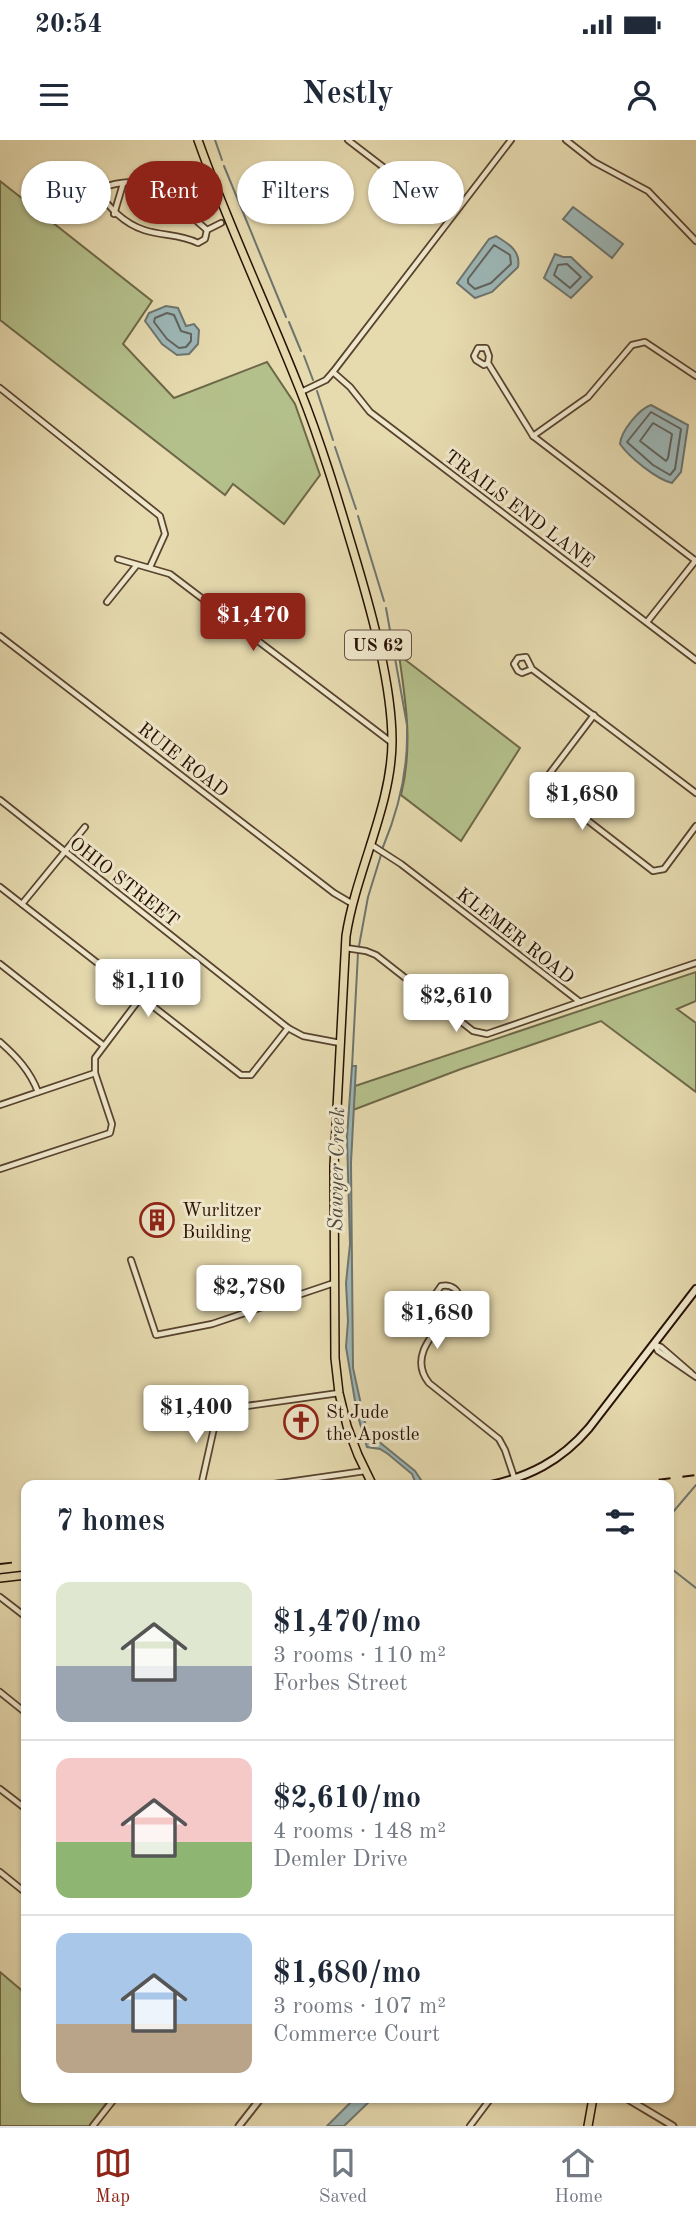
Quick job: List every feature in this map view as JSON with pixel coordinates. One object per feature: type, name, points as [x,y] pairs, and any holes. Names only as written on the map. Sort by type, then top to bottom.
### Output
[{"type":"main road","name":"US 62","points":[[198,140],[301,391],[336,494],[371,609],[391,714],[391,766],[386,791],[351,903],[345,948],[334,1179],[335,1358],[339,1394],[351,1439],[370,1480]]},
{"type":"main road","points":[[520,1480],[551,1463],[579,1440],[696,1289]]},
{"type":"main road","points":[[0,1578],[21,1576]]},
{"type":"main road","points":[[588,2126],[592,2103]]},
{"type":"street","points":[[348,140],[375,161]]},
{"type":"street","points":[[464,199],[510,140]]},
{"type":"street","points":[[566,140],[594,162],[648,191],[696,241]]},
{"type":"street","points":[[114,214],[123,183]]},
{"type":"street","points":[[111,184],[150,184],[208,230]]},
{"type":"street","points":[[111,210],[143,229],[188,238],[198,243],[205,239],[208,230],[219,224]]},
{"type":"street","points":[[301,391],[326,380],[333,372],[445,224]]},
{"type":"street","points":[[533,436],[588,397],[632,345],[646,342],[696,376]]},
{"type":"street","points":[[488,363],[533,436],[696,560],[647,622]]},
{"type":"street","name":"TRAILS END LANE","points":[[333,372],[350,387],[370,412],[696,660]]},
{"type":"street","points":[[0,388],[160,516],[166,534],[150,567]]},
{"type":"street","points":[[118,559],[170,574],[392,742]]},
{"type":"street","points":[[107,602],[136,566]]},
{"type":"street","name":"RUIE ROAD","points":[[0,636],[334,893],[351,903]]},
{"type":"street","points":[[533,668],[696,793]]},
{"type":"street","points":[[594,715],[547,777],[547,789],[653,871],[664,869],[696,826]]},
{"type":"street","name":"OHIO STREET","points":[[0,800],[288,1028],[303,1036],[340,1043]]},
{"type":"street","points":[[22,904],[85,827]]},
{"type":"street","name":"KLEMER ROAD","points":[[369,843],[422,880],[580,1002],[696,963]]},
{"type":"street","points":[[0,887],[242,1074],[251,1075],[288,1028]]},
{"type":"street","points":[[345,948],[376,955],[473,1031],[486,1034],[580,1002]]},
{"type":"street","points":[[0,964],[103,1045]]},
{"type":"street","points":[[0,1169],[110,1132],[112,1124],[95,1073],[95,1058],[141,997]]},
{"type":"street","points":[[0,1042],[18,1058],[31,1075],[38,1092]]},
{"type":"street","points":[[0,1105],[95,1073]]},
{"type":"street","points":[[131,1260],[156,1335],[212,1324],[334,1283]]},
{"type":"street","points":[[445,1318],[434,1296],[441,1286],[447,1285],[453,1286],[458,1301],[422,1352],[420,1364],[423,1374],[429,1383],[499,1439],[515,1480]]},
{"type":"street","points":[[654,1344],[662,1347],[694,1375]]},
{"type":"street","points":[[202,1480],[218,1410],[339,1394]]},
{"type":"street","points":[[302,1480],[365,1471]]},
{"type":"street","points":[[0,1597],[21,1613]]},
{"type":"street","points":[[0,1692],[21,1709]]},
{"type":"street","points":[[0,1789],[21,1805]]},
{"type":"street","points":[[0,1872],[21,1888]]},
{"type":"street","points":[[93,2126],[111,2103]]},
{"type":"street","points":[[239,2126],[257,2103]]},
{"type":"street","points":[[470,2126],[487,2103]]},
{"type":"street","points":[[634,2103],[673,2126]]},
{"type":"green space","points":[[0,181],[21,198],[21,224],[54,224],[152,301],[123,344],[174,398],[267,362],[295,404],[320,475],[284,524],[233,484],[225,495],[0,320]]},
{"type":"green space","points":[[399,655],[520,748],[461,841],[401,795],[407,742],[406,708]]},
{"type":"green space","points":[[696,972],[696,1001],[677,1009],[696,1023],[696,1092],[601,1021],[461,1069],[353,1110],[355,1086]]},
{"type":"green space","points":[[0,1972],[21,1990],[21,2103],[106,2103],[89,2126],[0,2126]]},
{"type":"water","points":[[573,207],[623,244],[612,258],[563,219]]},
{"type":"water","points":[[496,236],[516,252],[518,267],[492,292],[475,298],[457,283],[489,239]]},
{"type":"water","points":[[555,254],[571,257],[592,277],[571,298],[544,278]]},
{"type":"water","points":[[166,306],[178,308],[186,326],[194,324],[199,330],[198,344],[189,354],[177,355],[162,344],[145,321],[149,313]]},
{"type":"water","points":[[651,405],[688,425],[681,472],[672,483],[643,467],[620,444],[631,421]]},
{"type":"water","points":[[352,1066],[356,1066],[351,1163],[353,1368],[367,1432],[415,1471],[421,1480],[414,1480],[412,1474],[380,1449],[367,1447],[357,1413],[346,1347],[346,1283],[350,1244],[347,1137]]},
{"type":"water","points":[[350,2103],[368,2103],[344,2126],[327,2126]]},
{"type":"waterway","name":"Sawyer Creek","points":[[215,140],[222,160]]},
{"type":"waterway","name":"Sawyer Creek","points":[[224,166],[286,317]]},
{"type":"waterway","name":"Sawyer Creek","points":[[289,322],[301,351]]},
{"type":"waterway","name":"Sawyer Creek","points":[[304,356],[313,380]]},
{"type":"waterway","name":"Sawyer Creek","points":[[317,391],[333,440]]},
{"type":"waterway","name":"Sawyer Creek","points":[[335,447],[356,509]]},
{"type":"waterway","name":"Sawyer Creek","points":[[358,516],[384,601]]},
{"type":"waterway","name":"Sawyer Creek","points":[[386,608],[407,725]]},
{"type":"waterway","name":"Sawyer Creek","points":[[383,847],[401,790],[407,730]]},
{"type":"waterway","name":"Sawyer Creek","points":[[359,946],[368,897],[381,855]]},
{"type":"waterway","name":"Sawyer Creek","points":[[352,1067],[358,953]]},
{"type":"waterway","points":[[674,1511],[696,1485]]},
{"type":"waterway","points":[[674,1571],[696,1588]]},
{"type":"railway","points":[[657,1480],[696,1475]]},
{"type":"railway","points":[[0,1564],[21,1562]]},
{"type":"place","name":"Wurlitzer Building","points":[[157,1220]]},
{"type":"place","name":"St Jude the Apostle","points":[[301,1422]]}]
